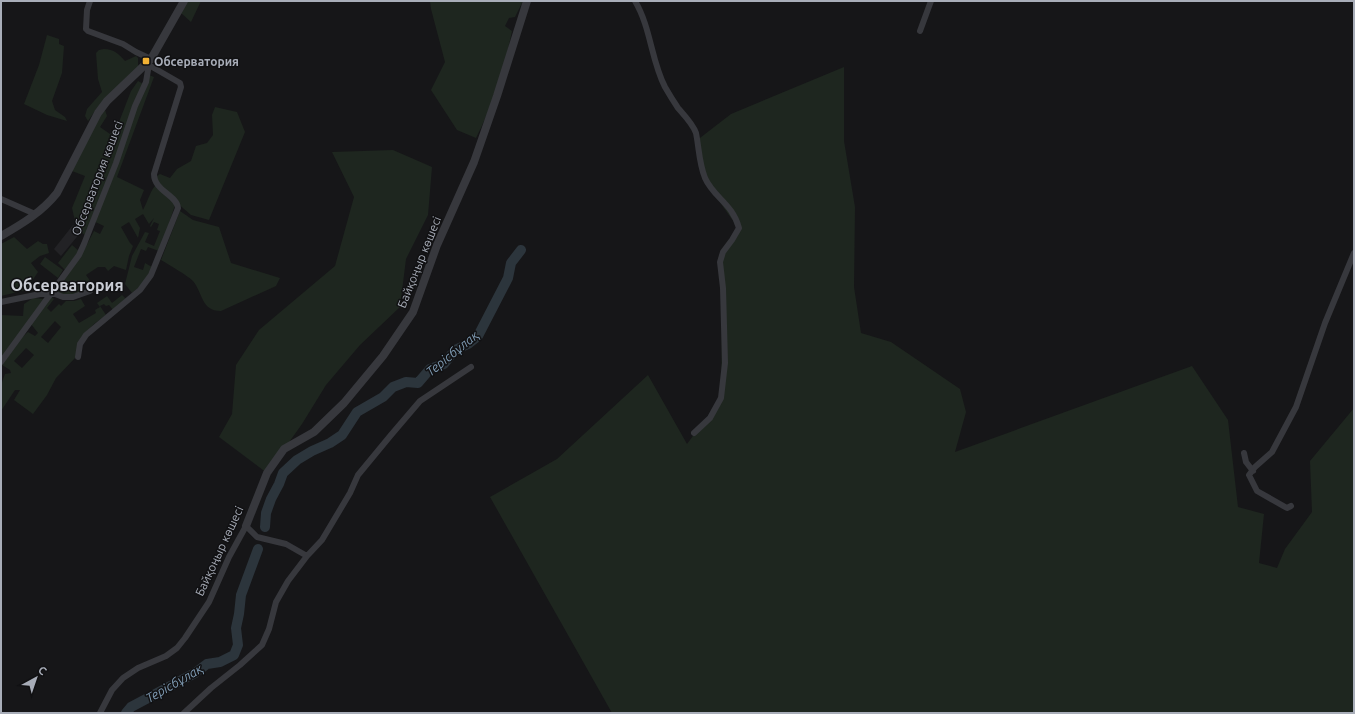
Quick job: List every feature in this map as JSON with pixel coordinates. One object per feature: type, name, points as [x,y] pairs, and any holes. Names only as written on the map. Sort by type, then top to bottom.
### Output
[{"type":"street","points":[[78,357],[80,344],[86,335],[140,290],[151,275],[178,208],[176,202],[157,184],[154,174],[181,87],[180,83],[123,44],[88,31],[86,29],[87,10],[90,1]]},
{"type":"street","points":[[1,236],[49,204],[57,193],[98,113],[107,101],[149,62],[184,1]]},
{"type":"street","name":"Байқоңыр көшесі","points":[[100,713],[112,690],[124,678],[138,668],[166,656],[177,648],[185,638],[209,602],[229,557],[246,526],[267,473],[284,448],[314,432],[344,403],[383,356],[413,312],[437,245],[474,162],[497,96],[527,1]]},
{"type":"street","points":[[635,1],[641,12],[649,34],[654,61],[665,87],[677,107],[696,132],[700,162],[705,178],[710,188],[726,203],[736,218],[738,228],[732,240],[723,252],[720,262],[723,288],[725,363],[721,398],[710,418],[694,433]]},
{"type":"street","points":[[920,30],[931,1]]},
{"type":"street","name":"Обсерватория көшесі","points":[[1,362],[50,292],[79,254],[84,244],[116,163],[135,106],[146,82],[149,62]]},
{"type":"street","points":[[1,199],[35,214]]},
{"type":"street","points":[[1291,506],[1287,508],[1258,492],[1249,475],[1255,467],[1272,452],[1296,407],[1325,323],[1354,253]]},
{"type":"street","points":[[1,302],[50,292],[55,295],[68,298],[90,291]]},
{"type":"street","points":[[184,713],[262,645],[269,629],[276,602],[288,581],[307,556],[322,540],[350,493],[358,475],[410,412],[420,401],[471,367]]},
{"type":"street","points":[[1244,453],[1246,462],[1253,471]]},
{"type":"street","points":[[246,526],[257,537],[286,544],[307,556]]},
{"type":"shaded area","points":[[188,1],[201,1],[191,22],[181,13]]},
{"type":"shaded area","points":[[430,1],[523,1],[515,17],[509,18],[505,26],[512,31],[506,58],[493,99],[476,138],[457,130],[431,90],[445,62]]},
{"type":"shaded area","points":[[47,35],[59,39],[59,44],[64,46],[62,73],[52,101],[55,110],[65,117],[67,121],[47,115],[24,104],[39,65]]},
{"type":"shaded area","points":[[104,49],[116,52],[125,61],[136,56],[138,58],[138,68],[97,108],[88,121],[85,116],[87,109],[102,92],[98,79],[96,53],[99,50]]},
{"type":"shaded area","points":[[844,67],[844,141],[855,207],[854,287],[861,333],[891,342],[960,389],[966,412],[955,452],[1192,366],[1228,420],[1238,507],[1264,514],[1259,563],[1277,568],[1285,549],[1312,512],[1310,461],[1354,408],[1354,713],[612,713],[490,497],[557,459],[648,375],[687,444],[721,398],[723,252],[738,228],[710,188],[696,141],[731,114]]},
{"type":"shaded area","points":[[149,75],[154,77],[117,177],[144,190],[140,200],[143,210],[156,185],[175,205],[169,227],[159,251],[148,247],[146,251],[141,249],[134,267],[143,270],[145,263],[152,267],[145,282],[132,293],[125,284],[132,256],[145,232],[149,233],[145,242],[154,246],[160,231],[157,230],[159,224],[154,222],[151,227],[150,226],[154,218],[149,224],[143,214],[135,219],[140,228],[138,238],[129,222],[121,227],[133,246],[126,270],[114,266],[108,271],[105,267],[98,267],[86,275],[93,285],[88,289],[83,283],[77,296],[63,295],[53,291],[84,250],[94,231],[100,234],[104,226],[91,220],[86,236],[81,232],[79,225],[75,221],[72,208],[85,176],[72,171],[98,117],[105,110],[107,116],[100,127],[110,134],[119,122],[131,91],[138,81],[145,85]]},
{"type":"shaded area","points":[[215,107],[237,112],[245,132],[209,220],[191,215],[176,202],[154,178],[160,174],[170,178],[177,169],[191,161],[196,146],[207,143],[213,135],[212,115]]},
{"type":"shaded area","points":[[393,150],[432,167],[428,215],[406,259],[400,307],[360,345],[326,385],[302,424],[267,473],[219,437],[232,414],[236,365],[259,330],[335,266],[354,197],[332,152]]},
{"type":"shaded area","points":[[180,211],[193,220],[219,227],[231,263],[280,278],[276,286],[221,311],[214,310],[206,305],[193,281],[161,260]]},
{"type":"shaded area","points":[[73,225],[81,232],[61,256],[54,249]]},
{"type":"shaded area","points":[[14,237],[27,249],[38,241],[43,244],[47,244],[49,253],[40,256],[31,263],[38,272],[26,290],[1,296],[1,244]]},
{"type":"shaded area","points":[[72,245],[79,251],[65,270],[58,263]]},
{"type":"shaded area","points":[[45,257],[63,270],[58,278],[40,264]]},
{"type":"shaded area","points":[[122,295],[126,299],[113,310],[109,305],[106,306],[104,304],[100,306],[106,315],[81,337],[75,358],[56,378],[47,395],[33,414],[14,400],[20,390],[15,390],[1,411],[1,385],[5,374],[11,373],[10,370],[2,365],[21,338],[28,332],[35,336],[38,333],[31,324],[50,296],[54,299],[47,308],[51,312],[59,304],[61,306],[66,301],[81,299],[85,306],[73,314],[79,323],[96,313],[95,310],[100,307],[97,303],[107,296],[112,303]],"holes":[[[55,321],[61,327],[48,343],[41,337]],[[26,348],[34,355],[22,368],[14,361]]]},
{"type":"shaded area","points":[[33,298],[44,299],[1,359],[1,315],[23,316],[24,304]]},
{"type":"waterway","name":"Терісбұлақ","points":[[265,527],[266,513],[283,473],[297,460],[342,435],[357,412],[383,397],[393,387],[406,382],[418,383],[430,369],[444,364],[455,350],[468,344],[478,336],[508,278],[511,263],[521,250]]},
{"type":"waterway","name":"Терісбұлақ","points":[[126,713],[131,707],[195,673],[207,664],[220,662],[234,655],[238,645],[236,628],[241,595],[258,549]]},
{"type":"place","name":"Обсерватория","points":[[146,61]]},
{"type":"district","name":"Обсерватория","points":[[67,285]]}]
